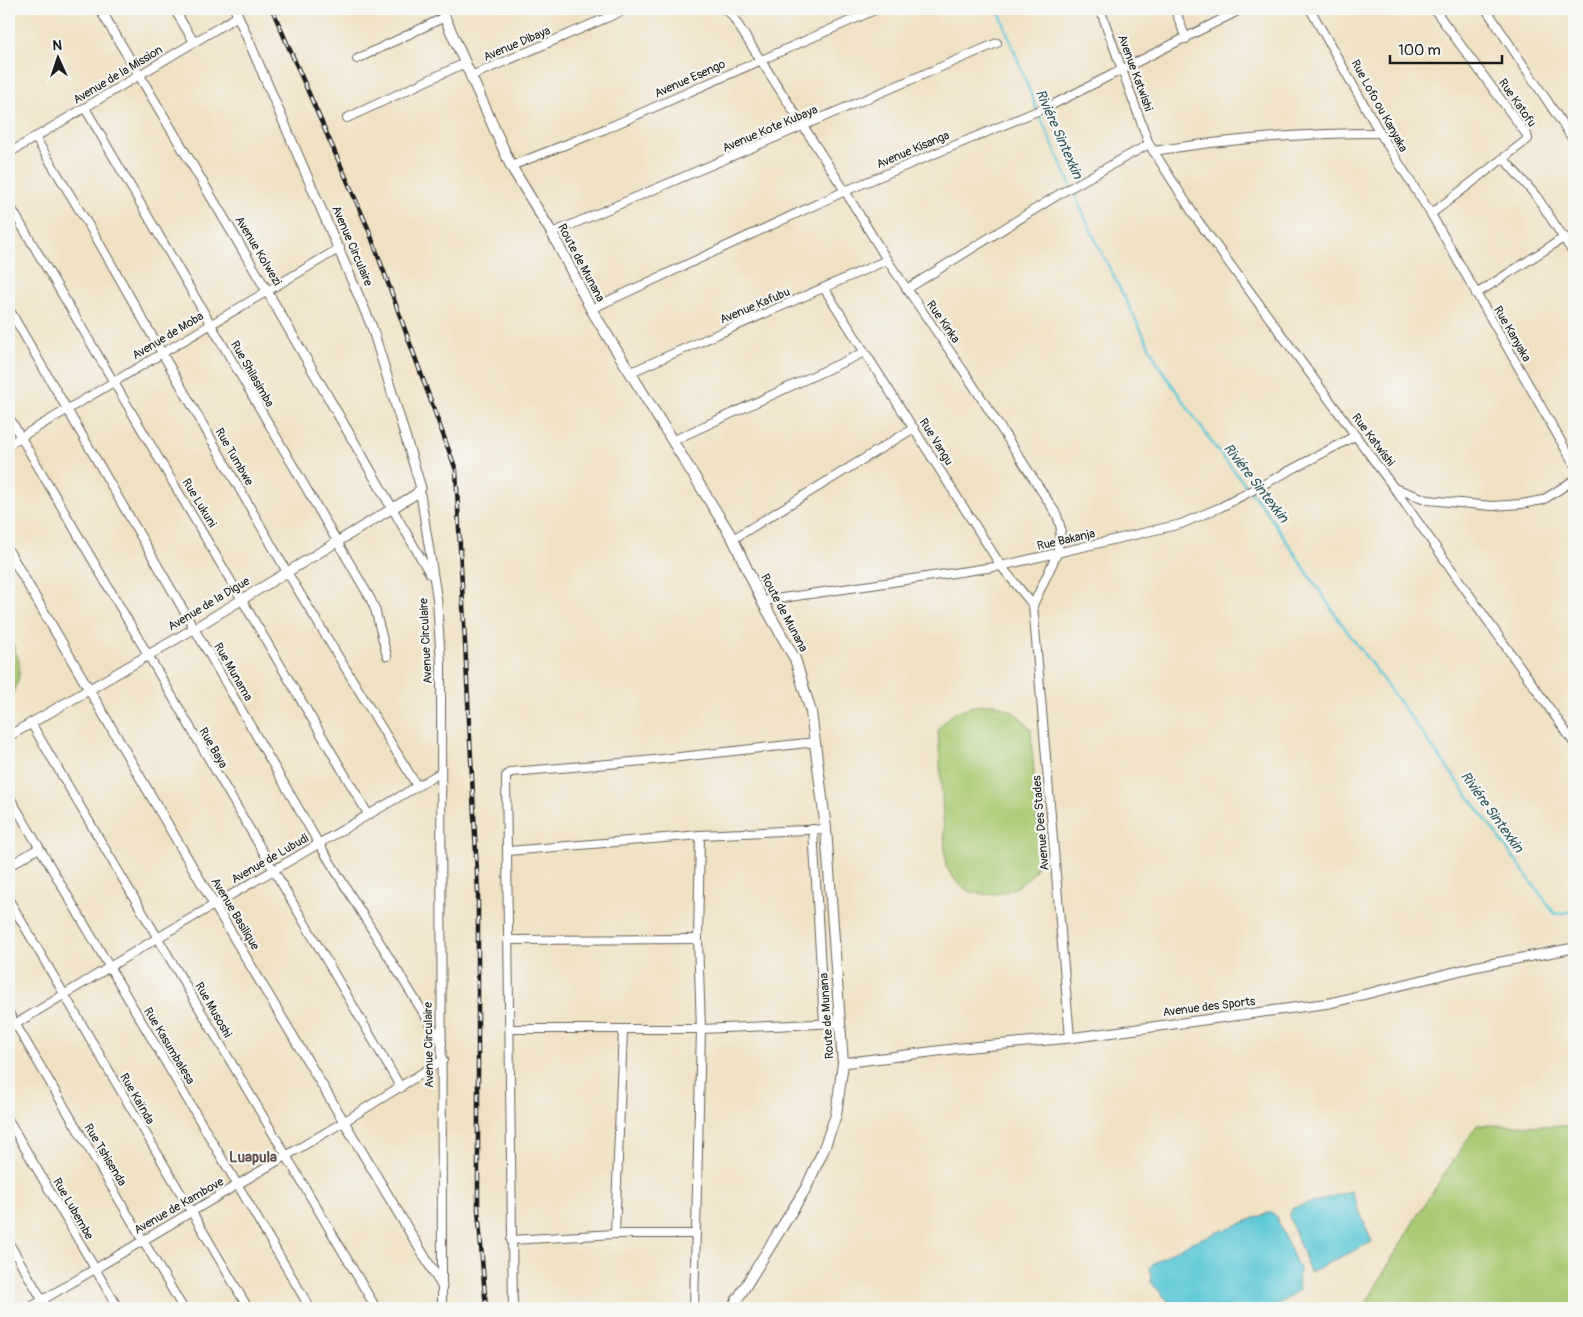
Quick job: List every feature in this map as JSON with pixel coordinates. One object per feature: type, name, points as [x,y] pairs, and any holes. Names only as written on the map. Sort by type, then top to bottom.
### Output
[{"type":"main road","name":"Route de Munana","points":[[443,13],[511,166],[552,233],[591,309],[733,539],[762,601],[795,659],[808,703],[816,742],[826,829],[843,1062],[836,1114],[823,1151],[806,1188],[732,1308]]},
{"type":"street","name":"Avenue Kolwezi","points":[[100,9],[267,291],[392,508]]},
{"type":"street","points":[[174,9],[194,42]]},
{"type":"street","name":"Avenue Dibaya","points":[[471,76],[627,9]]},
{"type":"street","name":"Rue Kinka","points":[[724,9],[731,14],[759,61],[804,127],[887,260],[968,376],[1057,515],[1060,529],[1057,554],[1033,606]]},
{"type":"street","name":"Avenue Esengo","points":[[511,166],[605,128],[876,9]]},
{"type":"street","name":"Avenue Katwishi","points":[[1100,9],[1151,148]]},
{"type":"street","points":[[1174,9],[1186,38]]},
{"type":"street","name":"Avenue Kisanga","points":[[591,309],[845,191],[1052,106],[1242,9]]},
{"type":"street","name":"Rue Lofo ou Kanyaka","points":[[1310,9],[1380,133],[1431,214]]},
{"type":"street","name":"Rue Katofu","points":[[1434,9],[1527,135],[1528,139],[1504,159]]},
{"type":"street","points":[[1486,9],[1574,140]]},
{"type":"street","points":[[1572,9],[1574,14]]},
{"type":"street","name":"Avenue de la Mission","points":[[9,153],[194,42],[237,12]]},
{"type":"street","name":"Avenue Circulaire","points":[[237,12],[340,248],[372,327],[420,485],[437,598],[441,664],[442,1308]]},
{"type":"street","points":[[357,59],[443,13]]},
{"type":"street","name":"Avenue Kote Kubaya","points":[[552,233],[997,43]]},
{"type":"street","points":[[347,118],[465,63]]},
{"type":"street","name":"Rue Shilasimba","points":[[85,108],[376,609],[387,656]]},
{"type":"street","points":[[907,289],[1052,198],[1151,148],[1308,133],[1380,133]]},
{"type":"street","name":"Rue Tumbwe","points":[[35,137],[97,239],[287,572],[417,786]]},
{"type":"street","name":"Rue Katwishi","points":[[1151,148],[1196,218],[1394,488],[1574,743]]},
{"type":"street","points":[[1431,214],[1504,159],[1537,197],[1565,237],[1574,254]]},
{"type":"street","name":"Rue Lukuni","points":[[9,204],[368,814]]},
{"type":"street","name":"Rue Kanyaka","points":[[1431,214],[1574,464]]},
{"type":"street","points":[[1476,294],[1565,237]]},
{"type":"street","name":"Avenue de Moba","points":[[9,444],[340,248]]},
{"type":"street","name":"Avenue Kafubu","points":[[631,372],[887,260]]},
{"type":"street","name":"Rue Vangu","points":[[824,288],[1001,566],[1033,606]]},
{"type":"street","name":"Rue Munama","points":[[9,310],[319,844],[442,1043]]},
{"type":"street","points":[[672,441],[864,352]]},
{"type":"street","name":"Rue Baya","points":[[9,417],[400,1088]]},
{"type":"street","points":[[733,539],[914,428]]},
{"type":"street","name":"Rue Bakanja","points":[[762,601],[1001,566],[1181,524],[1242,495],[1355,436]]},
{"type":"street","points":[[1394,488],[1428,500],[1492,506],[1543,500],[1574,480]]},
{"type":"street","name":"Avenue de la Digue","points":[[9,736],[195,628],[420,491]]},
{"type":"street","points":[[392,508],[433,578]]},
{"type":"street","name":"Avenue Basilique","points":[[9,552],[214,904],[442,1286]]},
{"type":"street","name":"Avenue Des Stades","points":[[1033,606],[1070,1038]]},
{"type":"street","name":"Rue Musoshi","points":[[31,723],[159,937],[284,1156],[376,1308]]},
{"type":"street","points":[[513,1308],[506,776],[511,772],[644,761],[816,742]]},
{"type":"street","name":"Avenue de Lubudi","points":[[12,1026],[214,904],[440,773]]},
{"type":"street","name":"Rue Kasumbalesa","points":[[9,796],[310,1308]]},
{"type":"street","points":[[813,829],[824,1023]]},
{"type":"street","points":[[508,851],[700,835],[826,829]]},
{"type":"street","points":[[694,1308],[700,1029],[698,938],[700,835]]},
{"type":"street","points":[[9,866],[39,848]]},
{"type":"street","name":"Rue Kaïnda","points":[[9,900],[190,1213],[248,1308]]},
{"type":"street","points":[[509,940],[698,938]]},
{"type":"street","name":"Avenue des Sports","points":[[843,1062],[961,1048],[1070,1038],[1330,1003],[1474,966],[1574,948]]},
{"type":"street","name":"Rue Tshisenda","points":[[9,1014],[12,1026],[183,1308]]},
{"type":"street","points":[[510,1029],[700,1029],[840,1023]]},
{"type":"street","points":[[615,1234],[623,1030]]},
{"type":"street","name":"Avenue de Kambove","points":[[29,1308],[400,1088],[442,1060]]},
{"type":"street","name":"Rue Lubembe","points":[[9,1121],[118,1308]]},
{"type":"street","points":[[511,1240],[615,1234],[696,1234]]},
{"type":"street","points":[[9,1243],[47,1308]]},
{"type":"green space","points":[[9,638],[17,654],[20,669],[17,683],[9,699]]},
{"type":"green space","points":[[993,704],[1015,713],[1031,730],[1039,848],[1035,868],[1026,881],[1000,893],[981,894],[961,886],[946,867],[938,731],[942,724],[954,713],[969,707]]},
{"type":"green space","points":[[1477,1125],[1574,1126],[1574,1308],[1363,1308],[1418,1214]]},
{"type":"water","points":[[1351,1191],[1372,1242],[1310,1272],[1289,1216],[1293,1208]]},
{"type":"water","points":[[1268,1213],[1273,1213],[1276,1216],[1299,1269],[1298,1285],[1300,1290],[1272,1308],[1174,1308],[1151,1282],[1150,1268],[1158,1260],[1205,1237]]},
{"type":"waterway","name":"Riviére Sintexkin","points":[[998,9],[1035,105],[1092,233],[1159,366],[1215,447],[1267,512],[1339,620],[1555,914],[1574,911]]},
{"type":"railway","points":[[272,9],[368,228],[456,470],[478,892],[478,1209],[486,1308]]},
{"type":"district","name":"Luapula","points":[[253,1157]]}]
